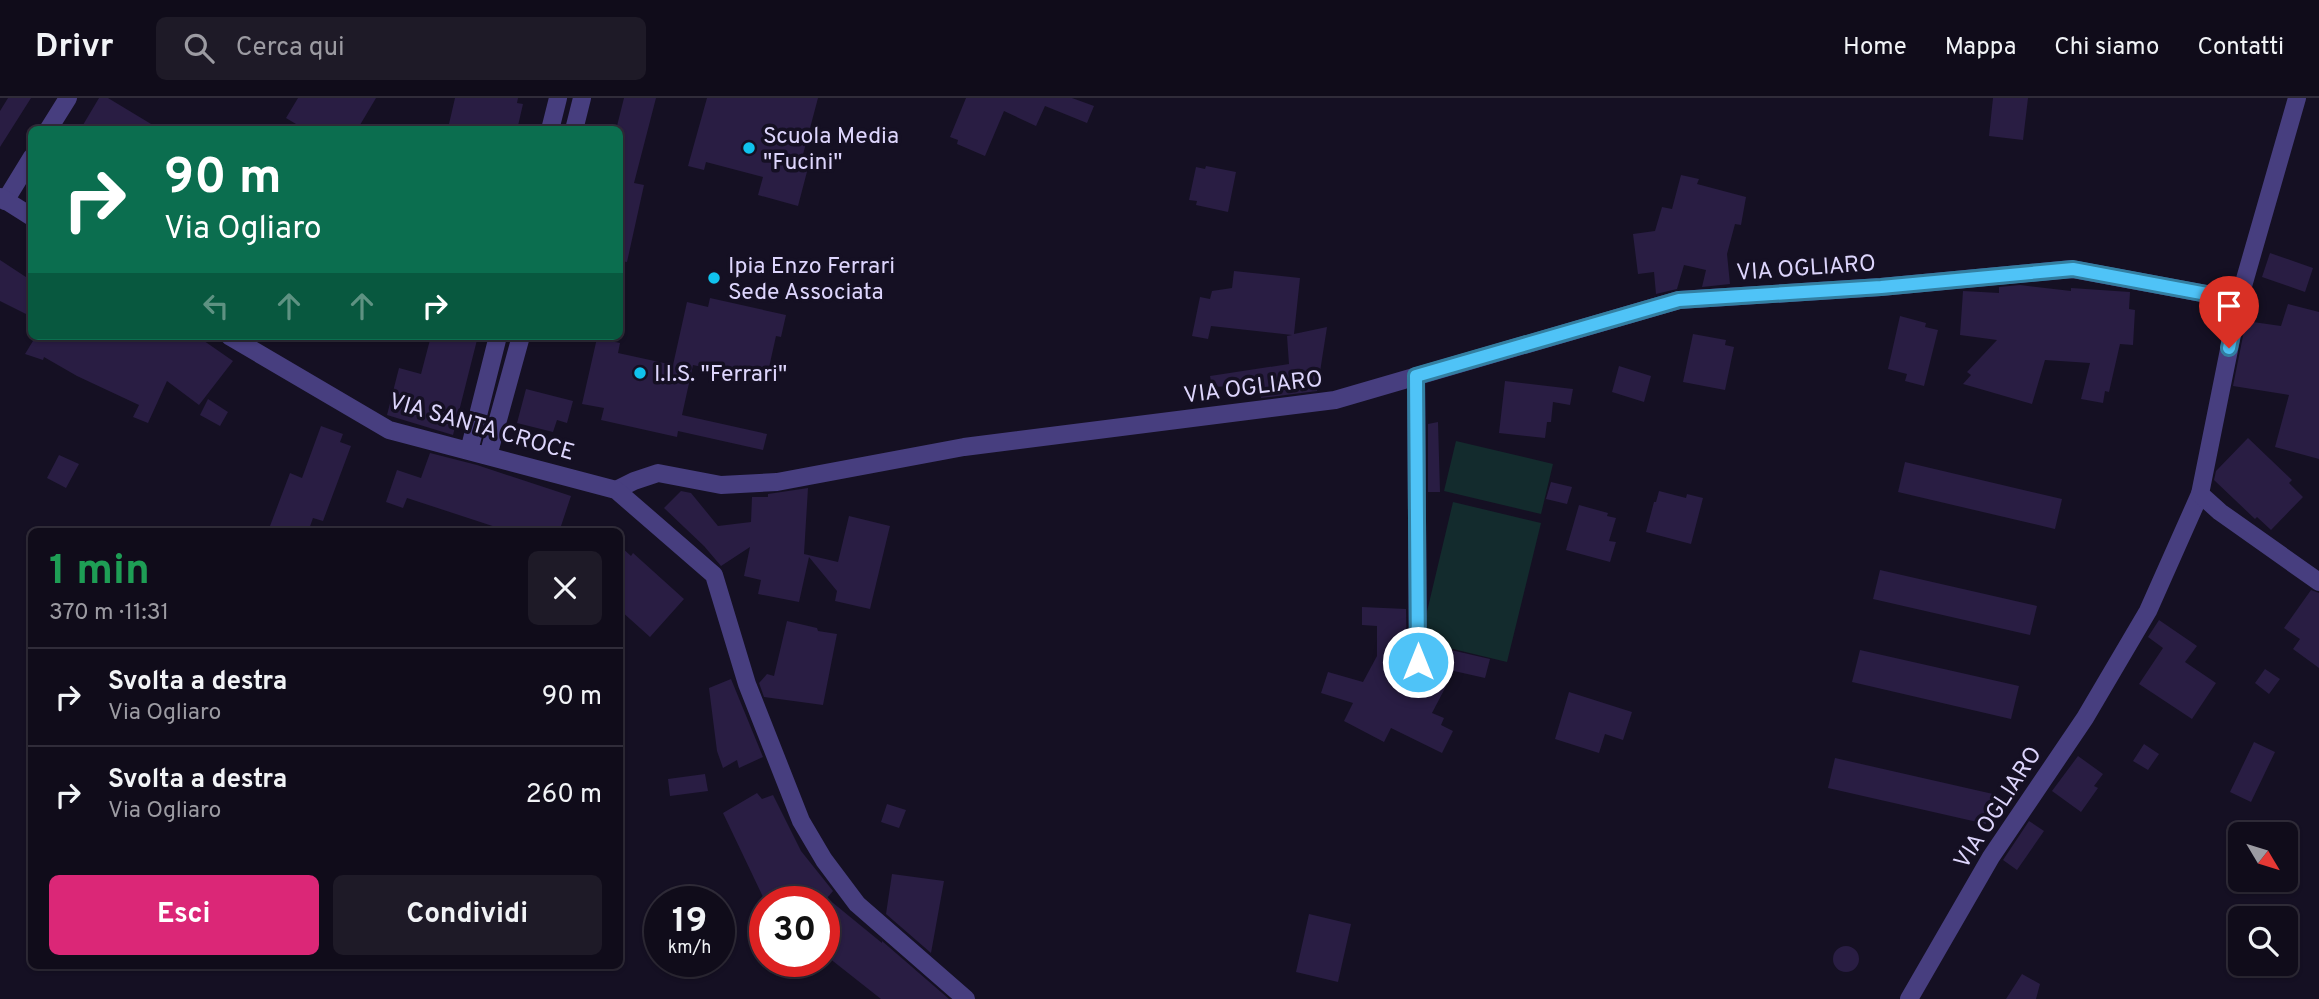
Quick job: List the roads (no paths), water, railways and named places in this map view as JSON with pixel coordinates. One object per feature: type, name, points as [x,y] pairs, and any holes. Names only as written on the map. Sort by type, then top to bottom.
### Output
[{"type":"street","points":[[50,126],[68,98]]},
{"type":"street","points":[[551,126],[558,98]]},
{"type":"street","points":[[575,126],[582,98]]},
{"type":"street","points":[[2239,300],[2297,98]]},
{"type":"street","points":[[28,163],[2,199],[28,215]]},
{"type":"street","name":"VIA OGLIARO","points":[[616,491],[634,481],[658,474],[721,485],[776,482],[964,447],[1335,400],[1679,300],[1881,287],[2073,269],[2239,300],[2200,494],[2148,611],[2085,718],[1991,857],[1909,999]]},
{"type":"street","name":"VIA SANTA CROCE","points":[[236,340],[389,430],[616,491]]},
{"type":"street","points":[[470,451],[497,340]]},
{"type":"street","points":[[488,456],[520,340]]},
{"type":"street","points":[[1416,376],[1418,662]]},
{"type":"street","points":[[616,491],[714,575],[747,684],[801,821],[824,860],[857,904],[966,999]]},
{"type":"street","points":[[2200,494],[2220,512],[2319,582]]},
{"type":"place","name":"Scuola Media \"Fucini\"","points":[[749,148]]},
{"type":"place","name":"Ipia Enzo Ferrari Sede Associata","points":[[714,278]]},
{"type":"place","name":"I.I.S. \"Ferrari\"","points":[[640,373]]}]
